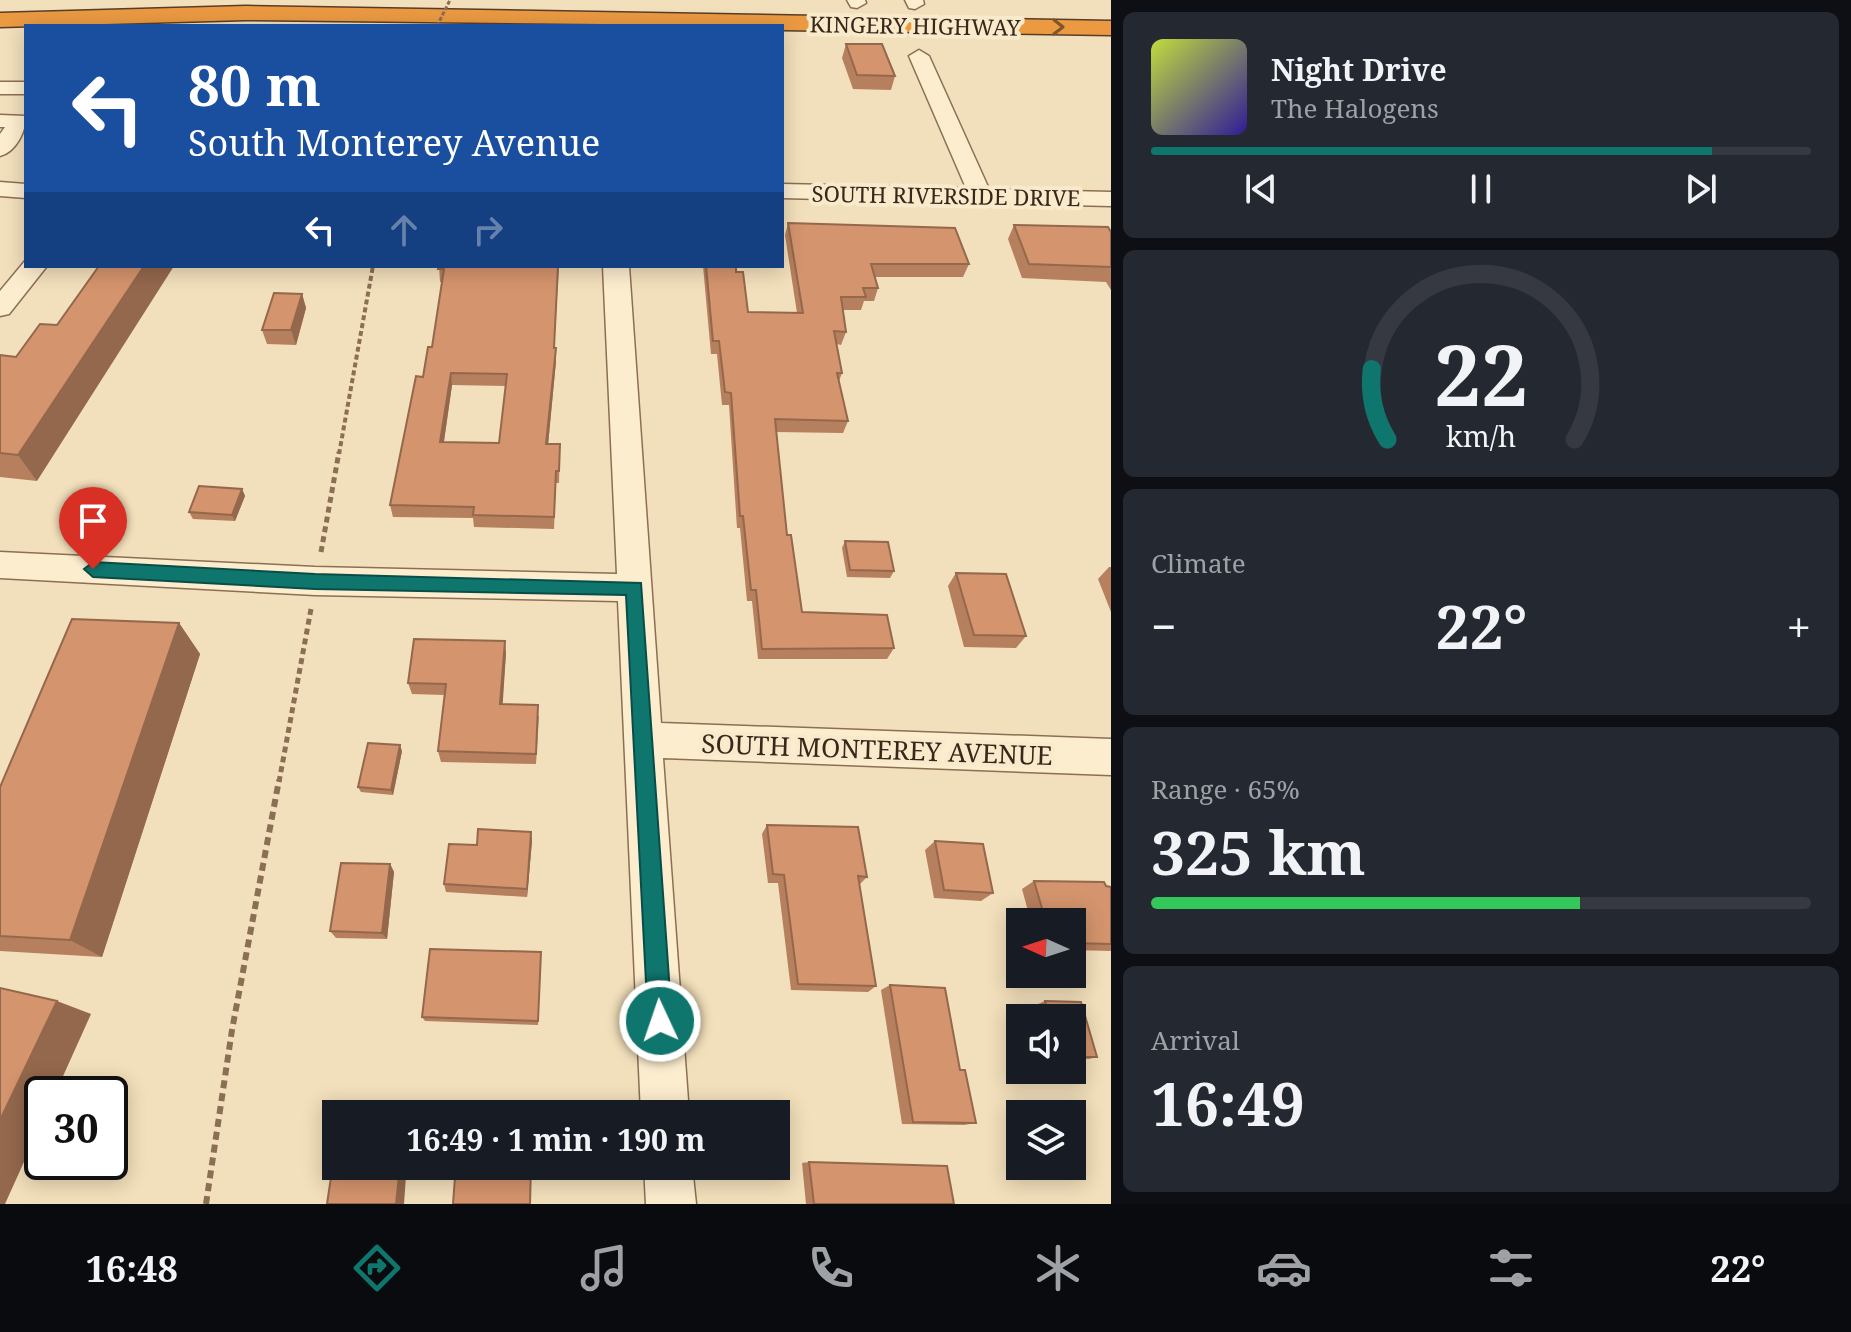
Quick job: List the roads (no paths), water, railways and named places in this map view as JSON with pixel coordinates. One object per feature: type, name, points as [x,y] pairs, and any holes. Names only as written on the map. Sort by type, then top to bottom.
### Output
[{"type":"highway","name":"KINGERY HIGHWAY","points":[[699,0],[1111,7]]},
{"type":"highway","name":"KINGERY HIGHWAY","points":[[0,20],[246,13],[1111,28]]},
{"type":"street","points":[[919,56],[981,196]]},
{"type":"street","points":[[0,88],[24,88]]},
{"type":"street","points":[[0,121],[21,121],[0,149]]},
{"type":"street","points":[[0,189],[24,191]]},
{"type":"street","name":"SOUTH RIVERSIDE DRIVE","points":[[784,191],[1111,199]]},
{"type":"street","points":[[0,308],[32,268]]},
{"type":"street","points":[[616,268],[664,1100]]},
{"type":"street","points":[[0,565],[315,581],[635,588]]},
{"type":"street","name":"SOUTH MONTEREY AVENUE","points":[[643,740],[1111,757]]},
{"type":"street","points":[[669,1180],[671,1204]]}]
